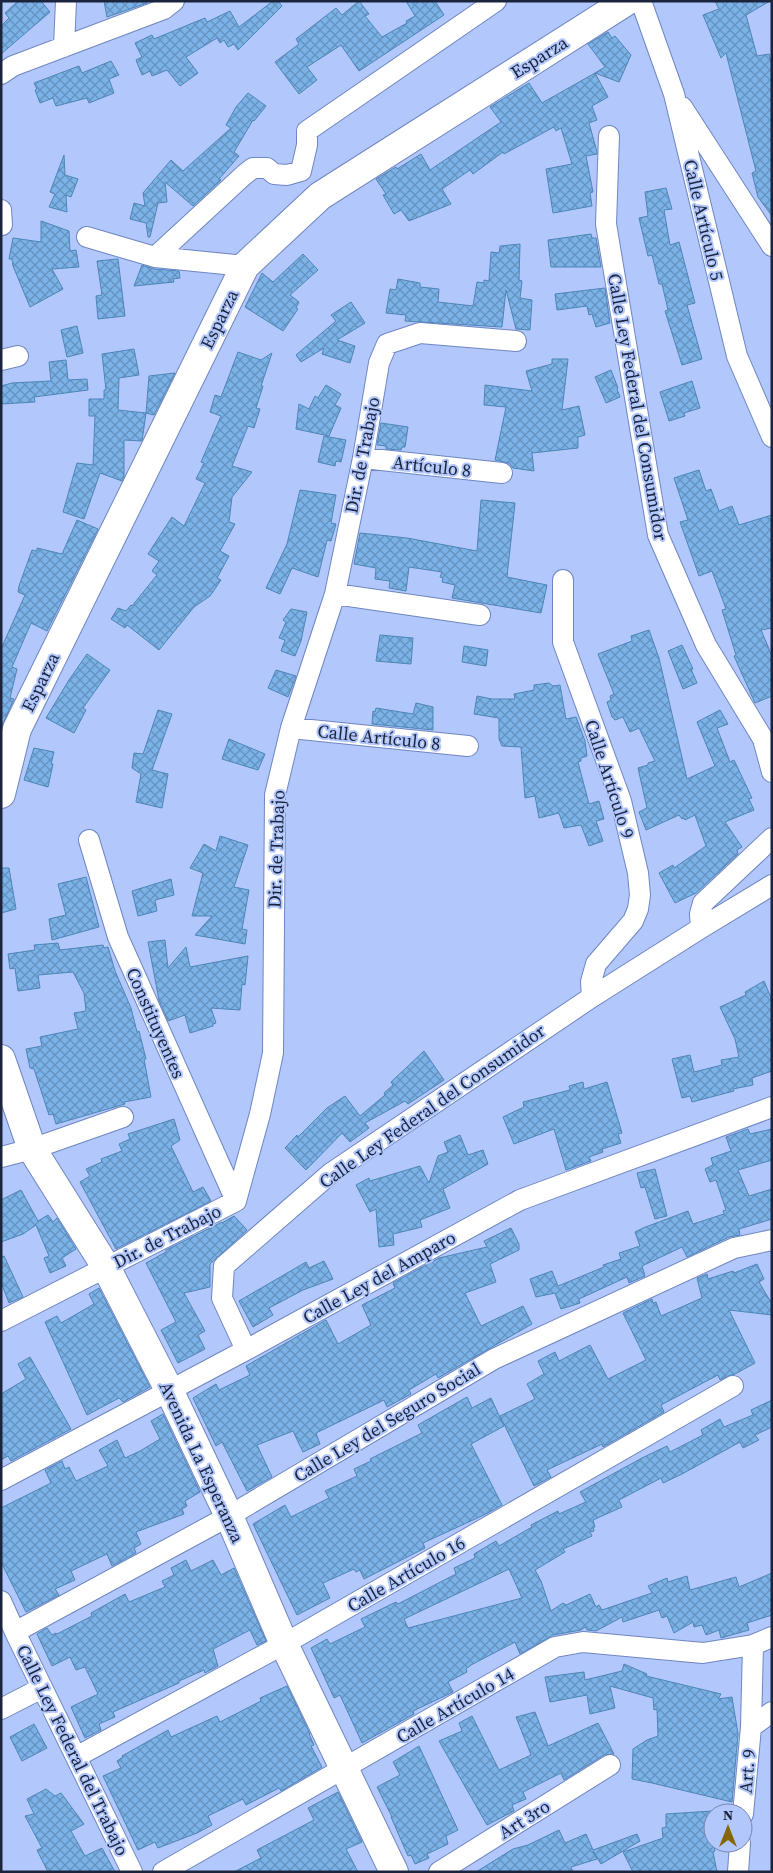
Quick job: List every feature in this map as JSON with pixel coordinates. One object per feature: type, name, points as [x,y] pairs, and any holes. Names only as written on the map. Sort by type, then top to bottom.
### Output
[{"type":"street","points":[[64,47],[66,1]]},
{"type":"street","points":[[1,74],[13,66],[164,9],[174,1]]},
{"type":"street","points":[[301,171],[307,145],[307,131],[496,1]]},
{"type":"street","name":"Esparza","points":[[1,794],[17,729],[245,266],[320,196],[627,1]]},
{"type":"street","name":"Calle Artículo 5","points":[[641,1],[674,94],[737,356],[772,437]]},
{"type":"street","points":[[674,94],[772,246]]},
{"type":"street","name":"Calle Ley Federal del Consumidor","points":[[609,136],[606,224],[658,535],[706,645],[763,739],[772,772]]},
{"type":"street","points":[[155,257],[253,168],[266,168],[274,174],[286,175],[301,171]]},
{"type":"street","points":[[301,171],[320,196]]},
{"type":"street","points":[[87,237],[155,257],[245,266]]},
{"type":"street","name":"Dir. de Trabajo","points":[[1,1320],[236,1201],[260,1114],[273,1053],[275,795],[291,728],[335,594],[363,458],[379,363],[387,344],[420,333],[516,340]]},
{"type":"street","name":"Artículo 8","points":[[363,458],[502,473]]},
{"type":"street","name":"Calle Artículo 9","points":[[563,580],[563,642],[621,801],[638,873],[640,895],[638,909],[633,921],[596,964],[591,982],[592,996]]},
{"type":"street","points":[[335,594],[480,615]]},
{"type":"street","name":"Calle Artículo 8","points":[[291,728],[468,746]]},
{"type":"street","points":[[700,928],[700,914],[703,903],[772,838]]},
{"type":"street","name":"Constituyentes","points":[[89,840],[118,937],[236,1201]]},
{"type":"street","name":"Calle Ley Federal del Consumidor","points":[[246,1350],[222,1298],[224,1266],[331,1173],[592,996],[772,885]]},
{"type":"street","name":"Avenida La Esperanza","points":[[1,1058],[32,1149],[106,1267],[169,1390],[229,1516],[284,1644],[394,1872]]},
{"type":"street","name":"Calle Ley del Amparo","points":[[1,1480],[246,1350],[520,1200],[772,1107]]},
{"type":"street","points":[[1,1157],[32,1149],[123,1117]]},
{"type":"street","name":"Calle Ley del Seguro Social","points":[[15,1632],[229,1516],[494,1359],[734,1248],[772,1240]]},
{"type":"street","name":"Calle Artículo 16","points":[[76,1757],[284,1644],[733,1386]]},
{"type":"street","name":"Calle Ley Federal del Trabajo","points":[[1,1601],[132,1872]]},
{"type":"street","name":"Calle Artículo 14","points":[[162,1872],[344,1770],[555,1647],[583,1642],[703,1653],[753,1645],[772,1637]]},
{"type":"street","name":"Art. 9","points":[[744,1803],[750,1727],[753,1645]]},
{"type":"street","points":[[1,1709],[42,1688]]},
{"type":"street","points":[[750,1727],[772,1712]]},
{"type":"street","name":"Art 3ro","points":[[439,1872],[610,1766]]},
{"type":"street","points":[[738,1872],[739,1853]]},
{"type":"building","points":[[18,1],[41,1],[50,12],[1,54],[1,26],[9,18],[5,13]]},
{"type":"building","points":[[104,1],[147,1],[147,3],[107,17]]},
{"type":"building","points":[[273,1],[278,1],[282,6],[238,50],[234,44],[228,47],[224,40],[220,43],[217,38],[186,57],[198,73],[180,86],[167,70],[152,76],[150,71],[142,75],[136,60],[142,57],[135,43],[152,35],[154,39],[205,18],[207,22],[230,11],[239,27]]},
{"type":"building","points":[[359,1],[369,14],[365,16],[382,37],[407,23],[406,21],[415,16],[406,1],[435,1],[444,15],[359,71],[341,45],[307,67],[317,80],[299,94],[275,62],[299,44],[296,39],[336,8],[342,15]]},
{"type":"building","points":[[715,1],[770,1],[746,15],[757,56],[769,54],[772,65],[772,216],[758,197],[752,173],[756,171],[726,53],[721,58],[703,15],[719,9]]},
{"type":"building","points":[[608,32],[612,38],[615,36],[631,55],[619,82],[595,73],[605,67],[588,44]]},
{"type":"building","points":[[111,61],[119,75],[109,79],[114,93],[89,103],[87,98],[56,106],[53,98],[40,103],[34,83],[79,66],[82,73]]},
{"type":"building","points":[[595,73],[608,97],[592,106],[597,120],[589,123],[597,152],[597,154],[586,156],[593,192],[590,193],[592,206],[553,213],[546,169],[572,164],[561,128],[556,131],[554,127],[504,154],[503,152],[473,174],[470,170],[442,189],[451,204],[409,221],[401,210],[394,214],[383,195],[386,194],[376,179],[421,154],[430,170],[501,122],[490,107],[529,83],[542,103]]},
{"type":"building","points":[[248,93],[266,106],[253,120],[234,152],[239,156],[219,179],[221,180],[193,206],[165,182],[167,202],[158,203],[150,237],[148,237],[146,223],[130,219],[134,203],[145,206],[143,193],[171,160],[183,171],[231,128],[226,125],[236,107]]},
{"type":"building","points":[[64,155],[65,175],[78,179],[71,197],[66,195],[67,212],[49,207],[55,194],[50,192]]},
{"type":"building","points":[[666,188],[672,209],[664,210],[670,245],[679,242],[695,303],[687,305],[702,359],[682,365],[665,311],[668,310],[662,284],[659,284],[652,255],[648,256],[639,218],[648,216],[645,192]]},
{"type":"building","points":[[41,221],[69,231],[70,251],[76,250],[79,267],[52,269],[63,289],[30,307],[13,266],[12,259],[9,259],[13,238],[41,242]]},
{"type":"building","points":[[591,234],[592,238],[596,238],[601,267],[551,267],[548,240]]},
{"type":"building","points":[[520,244],[519,280],[522,281],[520,298],[532,300],[530,330],[516,329],[506,290],[502,327],[405,321],[406,315],[386,313],[390,289],[396,290],[398,279],[420,283],[420,287],[439,289],[438,302],[473,306],[477,282],[484,283],[484,280],[489,281],[491,252],[499,253],[500,246]]},
{"type":"building","points":[[303,254],[318,270],[290,295],[299,302],[296,308],[298,309],[283,331],[245,307],[262,273],[273,282]]},
{"type":"building","points":[[118,259],[125,316],[98,319],[96,296],[102,295],[97,261]]},
{"type":"building","points":[[142,265],[154,269],[179,271],[180,278],[173,279],[174,282],[134,286]]},
{"type":"building","points":[[605,288],[610,323],[596,327],[592,314],[589,315],[587,306],[557,310],[555,294]]},
{"type":"building","points":[[351,302],[365,323],[337,340],[355,346],[350,363],[322,354],[324,348],[301,362],[296,355],[336,321],[331,315]]},
{"type":"building","points":[[77,326],[83,353],[67,357],[61,330]]},
{"type":"building","points":[[134,349],[139,375],[119,378],[118,410],[146,413],[142,441],[124,440],[124,477],[122,481],[100,473],[84,519],[63,512],[77,463],[93,465],[95,416],[89,416],[89,399],[104,399],[104,390],[106,390],[102,354]]},
{"type":"building","points":[[238,352],[261,360],[272,353],[261,386],[263,386],[256,408],[260,409],[254,428],[248,426],[232,466],[252,472],[232,497],[229,522],[235,524],[220,551],[229,556],[217,578],[221,580],[210,596],[194,607],[159,650],[127,625],[125,628],[111,619],[118,608],[126,611],[132,606],[157,575],[152,571],[159,561],[148,554],[172,517],[184,526],[205,483],[196,479],[204,463],[201,462],[221,416],[210,412],[215,395],[221,397]]},
{"type":"building","points":[[552,359],[568,359],[562,410],[579,406],[585,435],[578,437],[578,448],[532,453],[534,471],[513,468],[509,463],[495,460],[506,407],[484,405],[485,385],[532,391],[526,371],[552,364]]},
{"type":"building","points":[[66,360],[68,380],[87,379],[88,390],[34,397],[35,402],[1,404],[1,386],[12,383],[51,381],[49,362]]},
{"type":"building","points":[[611,370],[620,397],[606,403],[595,377]]},
{"type":"building","points":[[175,373],[154,415],[146,413],[149,376]]},
{"type":"building","points":[[692,381],[700,408],[684,413],[685,416],[669,421],[660,392]]},
{"type":"building","points":[[326,385],[341,394],[335,405],[341,408],[329,436],[296,429],[299,404],[309,409],[315,396],[318,398]]},
{"type":"building","points":[[381,423],[408,427],[405,447],[402,447],[401,450],[386,449],[386,446],[377,445]]},
{"type":"building","points":[[324,436],[346,440],[341,462],[336,461],[335,466],[318,462]]},
{"type":"building","points":[[699,470],[706,491],[711,489],[719,511],[732,506],[739,525],[772,515],[772,628],[761,630],[772,656],[772,696],[755,703],[734,656],[736,655],[722,610],[726,609],[712,571],[699,576],[680,522],[688,520],[674,478]]},
{"type":"building","points":[[300,490],[336,495],[331,523],[336,524],[331,541],[327,540],[318,577],[292,568],[280,594],[266,588],[287,544]]},
{"type":"building","points":[[481,500],[515,503],[507,577],[547,585],[541,613],[452,598],[455,585],[442,582],[443,578],[440,577],[442,572],[409,567],[406,591],[389,588],[390,581],[375,579],[376,568],[354,564],[360,533],[407,538],[477,551]]},
{"type":"building","points":[[77,520],[98,529],[47,631],[31,623],[12,667],[17,669],[10,698],[14,699],[1,728],[1,649],[25,595],[18,592],[32,550],[37,551],[37,548],[62,554]]},
{"type":"building","points":[[291,609],[307,612],[301,641],[295,656],[281,651],[285,640],[279,638],[286,622],[283,620]]},
{"type":"building","points":[[649,630],[659,658],[687,779],[715,766],[697,722],[720,710],[728,724],[717,728],[730,762],[734,760],[752,798],[749,799],[754,810],[725,822],[742,847],[737,850],[738,854],[696,893],[675,903],[659,873],[673,865],[674,868],[706,846],[695,815],[685,820],[679,815],[646,830],[639,812],[647,808],[638,768],[655,761],[639,728],[630,732],[623,717],[615,720],[612,717],[607,702],[611,700],[610,696],[614,694],[598,654],[632,641],[631,636]]},
{"type":"building","points":[[380,635],[413,638],[411,664],[376,661]]},
{"type":"building","points":[[682,645],[697,683],[683,689],[668,651]]},
{"type":"building","points":[[464,646],[488,650],[486,666],[462,662]]},
{"type":"building","points":[[87,654],[110,670],[83,708],[86,710],[74,733],[46,718]]},
{"type":"building","points":[[276,670],[296,676],[288,697],[268,688]]},
{"type":"building","points":[[549,683],[553,686],[560,685],[566,719],[576,717],[585,741],[587,756],[581,758],[581,761],[578,762],[589,804],[599,801],[604,819],[596,821],[603,841],[589,846],[581,825],[564,828],[559,813],[539,818],[535,796],[525,798],[521,747],[502,746],[499,739],[499,718],[474,714],[477,696],[492,699],[515,699],[514,694],[534,690],[534,685]]},
{"type":"building","points":[[416,703],[433,707],[433,730],[372,724],[373,711],[375,712],[376,708],[413,714]]},
{"type":"building","points":[[158,710],[172,714],[152,770],[168,774],[162,808],[136,802],[141,774],[132,768],[134,753],[143,754]]},
{"type":"building","points":[[229,739],[265,754],[258,770],[222,759]]},
{"type":"building","points":[[34,748],[54,752],[48,787],[24,780]]},
{"type":"building","points":[[220,836],[248,845],[234,887],[249,890],[242,929],[247,930],[245,944],[195,935],[212,916],[192,916],[203,873],[190,868],[204,844],[216,851]]},
{"type":"building","points":[[1,868],[9,868],[16,909],[1,913]]},
{"type":"building","points":[[86,877],[99,927],[52,940],[49,919],[66,915],[58,884]]},
{"type":"building","points":[[171,879],[174,895],[155,900],[157,911],[138,916],[132,891]]},
{"type":"building","points":[[165,940],[168,968],[186,947],[190,967],[248,956],[245,985],[242,984],[240,1010],[211,1008],[216,1023],[213,1026],[190,1033],[185,1015],[168,1021],[159,1000],[148,942]]},
{"type":"building","points":[[58,943],[60,950],[103,945],[104,948],[108,947],[115,971],[131,1008],[137,1032],[139,1031],[146,1059],[144,1059],[151,1097],[124,1102],[125,1104],[56,1124],[53,1114],[49,1115],[34,1069],[30,1068],[26,1049],[42,1046],[40,1037],[78,1029],[74,1013],[86,1011],[84,993],[73,972],[38,975],[40,988],[18,991],[15,968],[10,969],[8,954],[35,950],[34,945]]},
{"type":"building","points":[[764,981],[772,1000],[772,1071],[752,1078],[753,1085],[733,1089],[734,1091],[692,1102],[690,1096],[682,1098],[672,1059],[690,1055],[694,1072],[722,1065],[721,1060],[739,1057],[735,1039],[720,1007],[746,995],[745,992]]},
{"type":"building","points":[[424,1051],[444,1080],[408,1104],[405,1101],[365,1123],[369,1128],[350,1142],[342,1133],[306,1170],[285,1148],[327,1108],[345,1096],[360,1116],[385,1095],[384,1093],[393,1085],[391,1082]]},
{"type":"building","points":[[583,1082],[584,1089],[607,1082],[622,1133],[618,1134],[621,1143],[602,1149],[603,1152],[589,1157],[591,1161],[566,1170],[554,1129],[514,1144],[503,1117],[524,1107],[523,1102],[570,1090],[569,1086]]},
{"type":"building","points":[[174,1119],[180,1140],[171,1146],[193,1192],[203,1187],[211,1201],[116,1249],[80,1182],[90,1176],[86,1169],[102,1162],[101,1159],[122,1151],[119,1144],[130,1139],[128,1134]]},
{"type":"building","points":[[748,1129],[750,1134],[772,1129],[772,1160],[738,1170],[749,1196],[772,1189],[772,1219],[739,1229],[740,1235],[729,1237],[687,1257],[682,1247],[642,1266],[645,1276],[629,1283],[627,1277],[579,1299],[580,1303],[561,1309],[555,1293],[536,1297],[530,1279],[552,1271],[558,1286],[604,1267],[603,1265],[621,1259],[619,1253],[640,1246],[635,1232],[643,1228],[688,1211],[693,1224],[724,1214],[723,1211],[726,1210],[716,1180],[710,1182],[705,1169],[713,1165],[711,1158],[731,1151],[726,1137]]},
{"type":"building","points":[[460,1135],[468,1155],[483,1150],[488,1164],[443,1189],[450,1208],[420,1220],[422,1227],[393,1234],[394,1245],[379,1247],[376,1209],[370,1212],[356,1185],[369,1178],[370,1181],[420,1166],[429,1183],[438,1156],[448,1152],[444,1142]]},
{"type":"building","points":[[655,1169],[667,1216],[655,1219],[645,1187],[641,1188],[637,1173]]},
{"type":"building","points":[[21,1190],[38,1221],[48,1215],[53,1222],[57,1218],[76,1249],[62,1258],[66,1266],[50,1273],[44,1258],[49,1256],[36,1225],[23,1234],[1,1242],[1,1200]]},
{"type":"building","points":[[234,1216],[247,1230],[210,1264],[210,1287],[184,1293],[205,1331],[198,1335],[205,1349],[178,1363],[161,1330],[176,1322],[146,1263],[166,1252],[166,1250]]},
{"type":"building","points":[[511,1228],[519,1244],[519,1250],[490,1264],[496,1282],[465,1293],[481,1326],[523,1306],[532,1324],[438,1378],[436,1374],[409,1390],[411,1394],[387,1407],[384,1400],[316,1433],[320,1444],[303,1452],[293,1431],[257,1445],[272,1477],[247,1491],[222,1442],[216,1446],[193,1398],[216,1384],[219,1390],[250,1375],[246,1366],[326,1320],[338,1344],[371,1325],[362,1305],[395,1288],[393,1283],[439,1258],[487,1247],[484,1241]]},
{"type":"building","points":[[4,1256],[23,1297],[9,1303],[1,1282],[1,1257]]},
{"type":"building","points":[[324,1261],[333,1279],[303,1290],[269,1308],[273,1315],[253,1327],[239,1301],[306,1262],[309,1268]]},
{"type":"building","points":[[757,1264],[764,1279],[759,1282],[772,1304],[772,1315],[729,1310],[755,1363],[720,1380],[718,1375],[661,1405],[664,1412],[603,1447],[602,1444],[547,1470],[551,1477],[534,1486],[500,1416],[535,1399],[527,1384],[544,1374],[538,1361],[555,1352],[559,1361],[590,1345],[608,1379],[646,1360],[623,1313],[652,1299],[653,1303],[656,1302],[661,1316],[702,1298],[697,1278],[707,1274],[708,1279],[733,1271],[734,1273]]},
{"type":"building","points":[[99,1288],[150,1387],[123,1402],[119,1398],[87,1415],[45,1322],[57,1316],[61,1323],[94,1304],[89,1294]]},
{"type":"building","points":[[30,1357],[71,1429],[11,1461],[8,1456],[1,1460],[1,1394],[26,1379],[18,1364]]},
{"type":"building","points":[[467,1397],[472,1408],[491,1398],[504,1426],[471,1444],[502,1505],[423,1543],[425,1548],[364,1579],[360,1570],[356,1572],[354,1569],[323,1583],[330,1598],[297,1615],[253,1524],[285,1505],[291,1517],[329,1498],[325,1491],[357,1476],[354,1469],[422,1433],[418,1425]]},
{"type":"building","points":[[772,1400],[772,1427],[755,1435],[759,1440],[743,1448],[740,1442],[682,1474],[663,1483],[661,1478],[619,1500],[622,1507],[593,1520],[595,1527],[593,1527],[594,1531],[590,1532],[592,1536],[563,1549],[565,1552],[535,1570],[541,1581],[551,1611],[563,1603],[566,1605],[590,1594],[596,1607],[599,1605],[602,1610],[652,1593],[648,1586],[667,1578],[668,1582],[687,1576],[690,1590],[736,1577],[739,1587],[772,1573],[772,1615],[747,1623],[749,1630],[721,1638],[719,1630],[706,1635],[702,1625],[694,1627],[693,1622],[674,1633],[667,1616],[662,1618],[659,1610],[623,1622],[622,1617],[596,1631],[587,1630],[585,1627],[581,1630],[553,1635],[520,1654],[515,1642],[471,1665],[466,1669],[467,1672],[448,1682],[453,1692],[413,1711],[414,1714],[362,1743],[340,1695],[334,1698],[311,1648],[327,1639],[330,1644],[365,1627],[361,1619],[396,1602],[398,1604],[456,1574],[454,1568],[475,1558],[474,1554],[496,1541],[499,1546],[532,1527],[531,1525],[558,1511],[559,1514],[586,1502],[580,1492],[642,1458],[667,1446],[670,1452],[703,1435],[701,1430],[720,1419],[724,1427],[753,1415],[751,1410]],"holes":[[[509,1569],[522,1598],[408,1628],[404,1619]]]},
{"type":"building","points":[[163,1414],[200,1492],[185,1501],[187,1506],[182,1509],[184,1514],[136,1532],[141,1544],[134,1548],[136,1553],[112,1566],[107,1554],[71,1571],[75,1580],[55,1589],[59,1595],[26,1612],[1,1562],[1,1508],[51,1483],[45,1470],[62,1461],[65,1469],[69,1467],[76,1481],[108,1466],[99,1450],[117,1440],[125,1458],[140,1451],[160,1439],[151,1421]]},
{"type":"building","points":[[186,1560],[191,1571],[213,1560],[221,1575],[234,1568],[266,1641],[257,1645],[250,1630],[213,1649],[218,1666],[205,1673],[204,1670],[113,1712],[115,1717],[99,1724],[101,1730],[85,1738],[71,1707],[98,1694],[85,1667],[76,1670],[70,1657],[52,1666],[37,1634],[47,1628],[52,1635],[57,1634],[92,1616],[91,1613],[125,1594],[129,1602],[165,1587],[162,1581],[174,1575],[171,1568]]},
{"type":"building","points":[[624,1664],[647,1674],[646,1676],[721,1694],[718,1699],[732,1697],[738,1734],[732,1802],[632,1779],[633,1749],[647,1740],[658,1736],[657,1709],[654,1710],[653,1698],[610,1686],[615,1708],[590,1714],[587,1695],[550,1702],[545,1677],[584,1672],[585,1680],[622,1671]]},
{"type":"building","points":[[287,1686],[310,1734],[314,1745],[311,1746],[322,1767],[281,1791],[279,1788],[246,1805],[243,1799],[208,1816],[212,1825],[197,1833],[158,1848],[155,1842],[138,1850],[103,1776],[121,1768],[117,1761],[122,1756],[168,1730],[171,1737],[217,1716],[220,1722],[261,1701],[260,1698]]},
{"type":"building","points":[[535,1712],[548,1746],[598,1723],[614,1754],[604,1755],[564,1780],[561,1773],[523,1792],[526,1799],[512,1805],[514,1811],[487,1825],[439,1741],[462,1731],[459,1723],[472,1716],[499,1770],[531,1755],[516,1717]]},
{"type":"building","points":[[34,1724],[47,1748],[22,1761],[10,1737]]},
{"type":"building","points":[[419,1746],[458,1830],[446,1836],[448,1844],[427,1854],[429,1858],[415,1864],[411,1855],[408,1856],[377,1787],[400,1775],[393,1762]]},
{"type":"building","points":[[46,1789],[55,1796],[61,1793],[84,1824],[71,1831],[85,1856],[102,1848],[115,1872],[48,1872],[37,1850],[42,1848],[25,1816],[34,1814],[27,1799]]},
{"type":"building","points":[[338,1792],[362,1842],[346,1849],[358,1872],[234,1872],[261,1858],[257,1850],[314,1820],[308,1808]]},
{"type":"building","points":[[703,1812],[703,1853],[713,1853],[717,1872],[633,1872],[623,1852],[663,1838],[662,1828],[666,1827],[666,1814]]},
{"type":"building","points":[[559,1830],[565,1843],[586,1834],[593,1850],[637,1834],[640,1841],[601,1864],[593,1851],[597,1859],[571,1867],[573,1872],[476,1872],[513,1849],[528,1845]]}]
